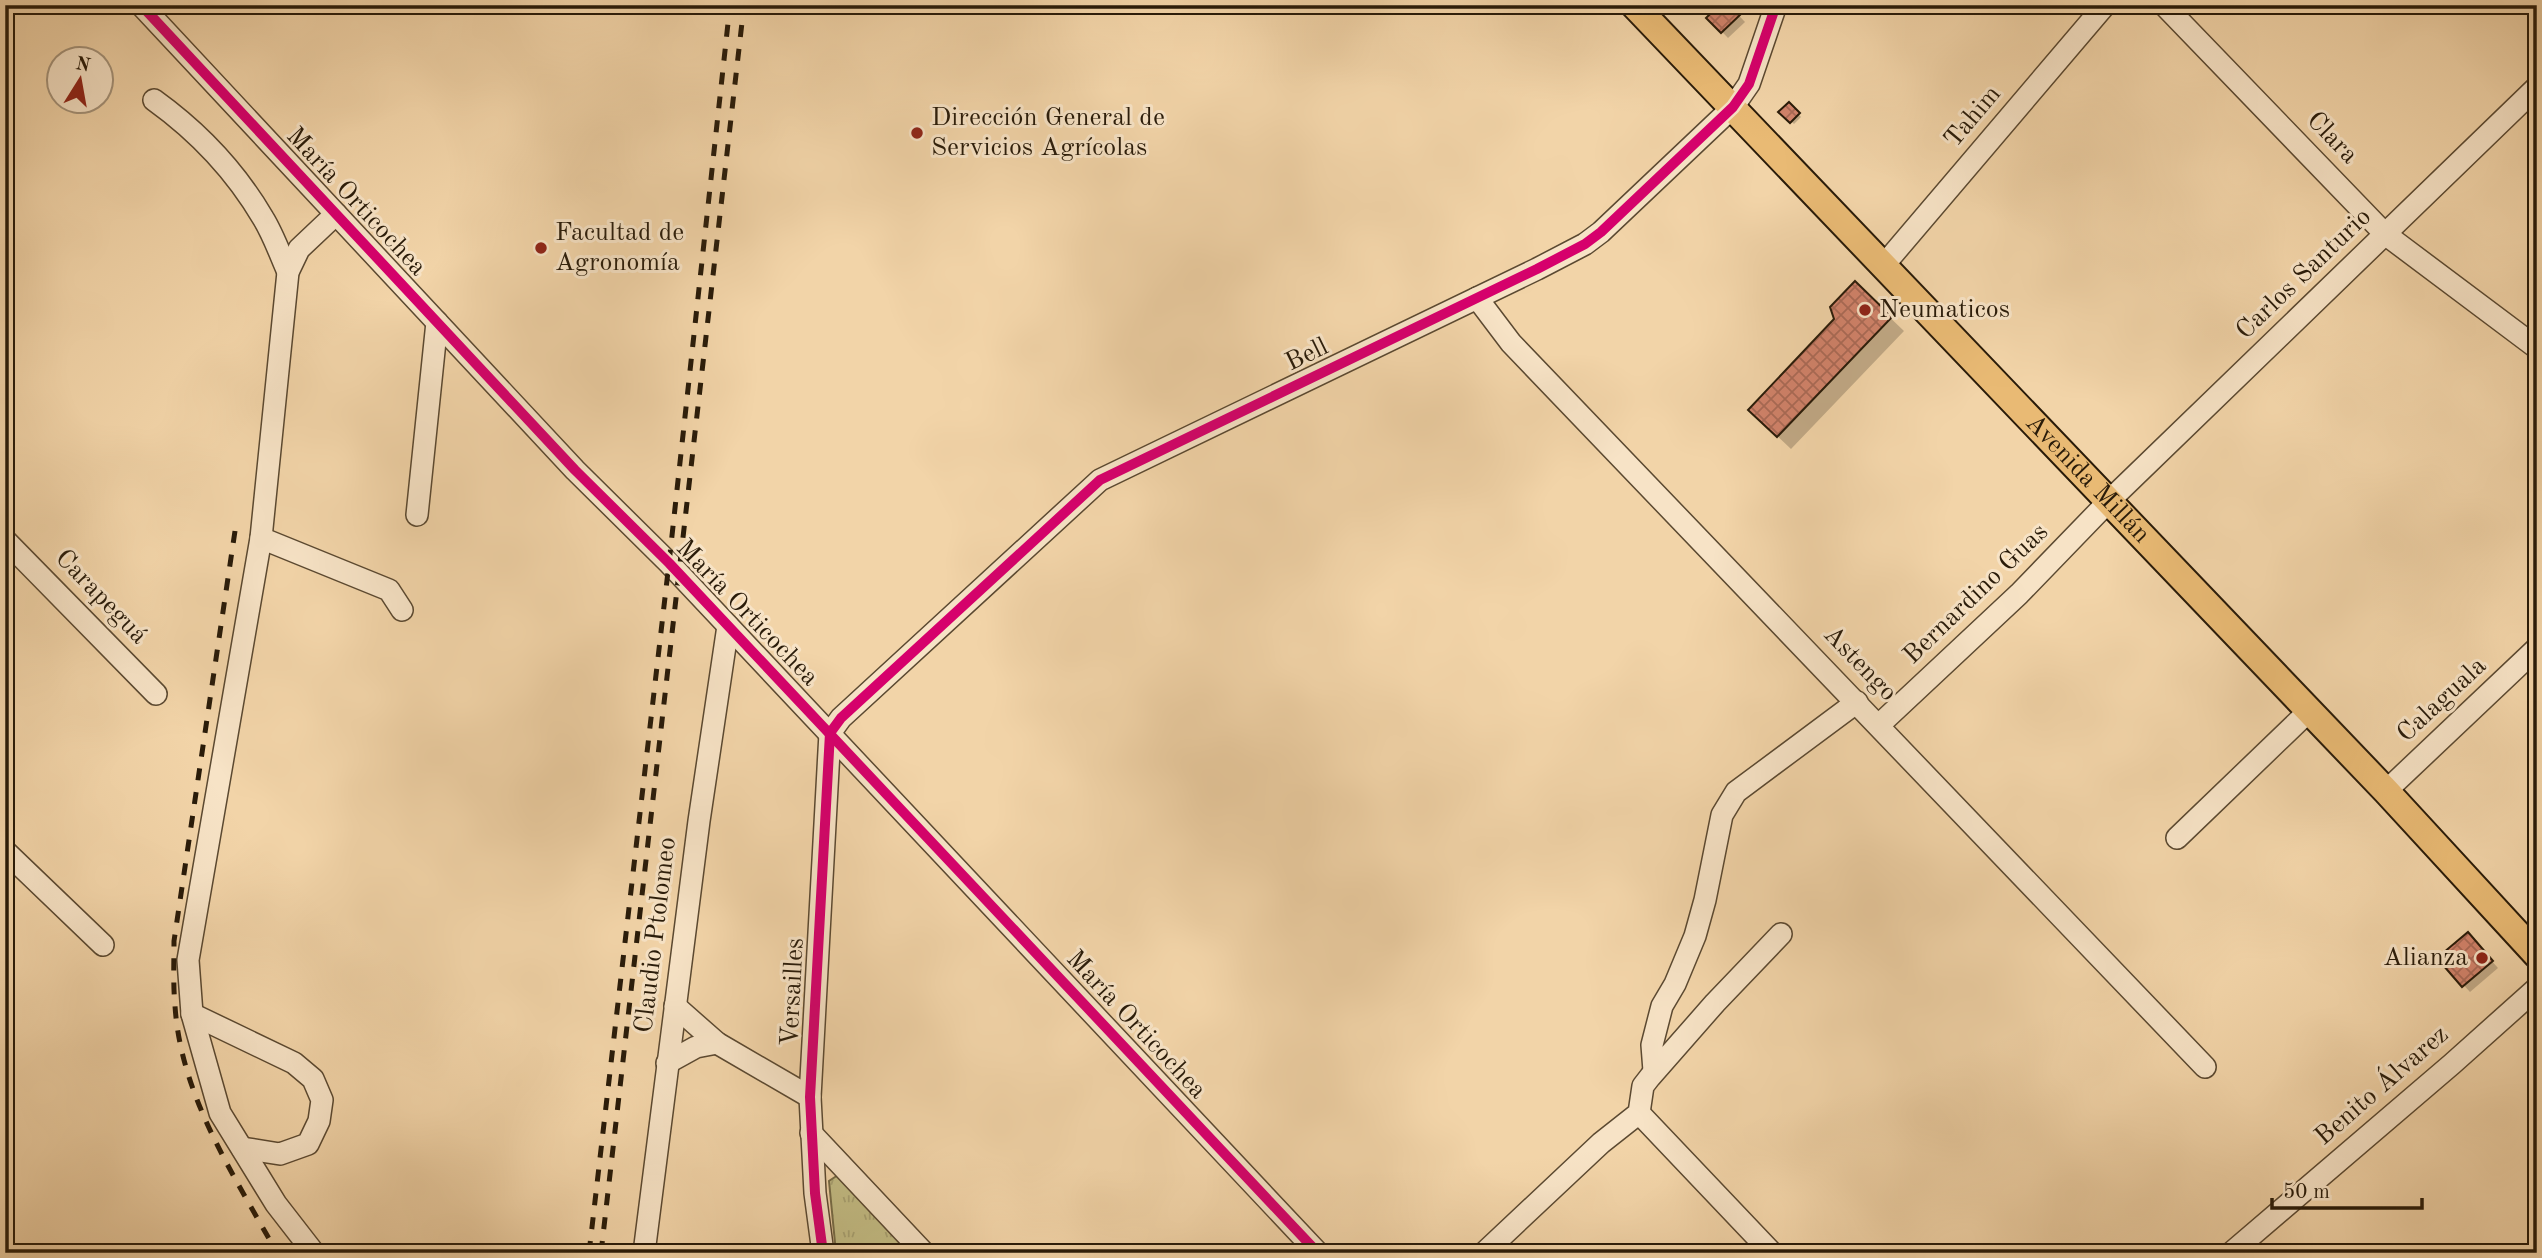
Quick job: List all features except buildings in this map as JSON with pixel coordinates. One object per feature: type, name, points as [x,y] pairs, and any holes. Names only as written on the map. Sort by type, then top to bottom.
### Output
[{"type":"main road","name":"Avenida Millán","points":[[1634,5],[2386,792],[2537,955]]},
{"type":"street","name":"María Orticochea","points":[[141,5],[575,470],[669,563],[1318,1253]]},
{"type":"street","name":"Bell","points":[[830,733],[841,718],[1101,480],[1477,298],[1585,244],[1601,232],[1733,107],[1749,84],[1776,5]]},
{"type":"street","name":"Tahim","points":[[1883,266],[2105,5]]},
{"type":"street","name":"Clara","points":[[2164,5],[2385,234],[2537,348]]},
{"type":"street","name":"Carlos Santurio","points":[[2109,502],[2537,87]]},
{"type":"street","points":[[154,100],[181,120],[222,162],[264,218],[288,272]]},
{"type":"street","points":[[314,1253],[276,1204],[220,1113],[192,1014],[188,960],[261,538],[288,272],[299,249],[336,214]]},
{"type":"street","name":"Astengo","points":[[1477,298],[1511,343],[2205,1067]]},
{"type":"street","points":[[417,515],[437,322]]},
{"type":"street","name":"Bernardino Guas","points":[[1879,725],[2019,594],[2109,502]]},
{"type":"street","points":[[261,538],[389,590],[402,610]]},
{"type":"street","name":"Carapeguá","points":[[5,540],[156,694]]},
{"type":"street","name":"Claudio Ptolomeo","points":[[644,1253],[667,1063],[727,626]]},
{"type":"street","name":"Calaguala","points":[[2386,792],[2537,648]]},
{"type":"street","points":[[1654,1071],[1652,1045],[1662,1006],[1675,984],[1695,936],[1722,815],[1736,792],[1857,702]]},
{"type":"street","points":[[2177,838],[2309,712]]},
{"type":"street","name":"Versailles","points":[[823,1253],[815,1193],[810,1097],[830,733]]},
{"type":"street","points":[[5,851],[103,945]]},
{"type":"street","points":[[1484,1253],[1601,1143],[1639,1113],[1643,1086],[1654,1071],[1781,934]]},
{"type":"street","name":"Benito Álvarez","points":[[2231,1253],[2537,988]]},
{"type":"street","points":[[675,1006],[717,1043],[810,1097]]},
{"type":"street","points":[[192,1014],[294,1063],[313,1079],[322,1100],[319,1121],[308,1143],[280,1154],[242,1148]]},
{"type":"street","points":[[667,1063],[696,1047],[717,1043]]},
{"type":"street","points":[[1639,1113],[1772,1253]]},
{"type":"street","points":[[811,1133],[923,1253]]},
{"type":"green space","points":[[838,1175],[846,1178],[909,1253],[836,1253],[829,1181]]},
{"type":"railway","points":[[589,1253],[730,5]]},
{"type":"railway","points":[[601,1253],[744,5]]},
{"type":"railway","points":[[235,531],[174,941],[174,998],[179,1040],[199,1104],[227,1165],[277,1253]]},
{"type":"cycle path","points":[[141,5],[575,470],[669,563],[1318,1253]]},
{"type":"cycle path","points":[[823,1253],[815,1193],[810,1097],[830,733],[841,718],[1100,480],[1537,269],[1585,244],[1601,232],[1733,107],[1749,84],[1776,5]]},
{"type":"place","name":"Dirección General de Servicios Agrícolas","points":[[917,133]]},
{"type":"place","name":"Facultad de Agronomía","points":[[541,248]]},
{"type":"place","name":"Neumaticos","points":[[1865,310]]},
{"type":"place","name":"Alianza","points":[[2482,958]]}]
